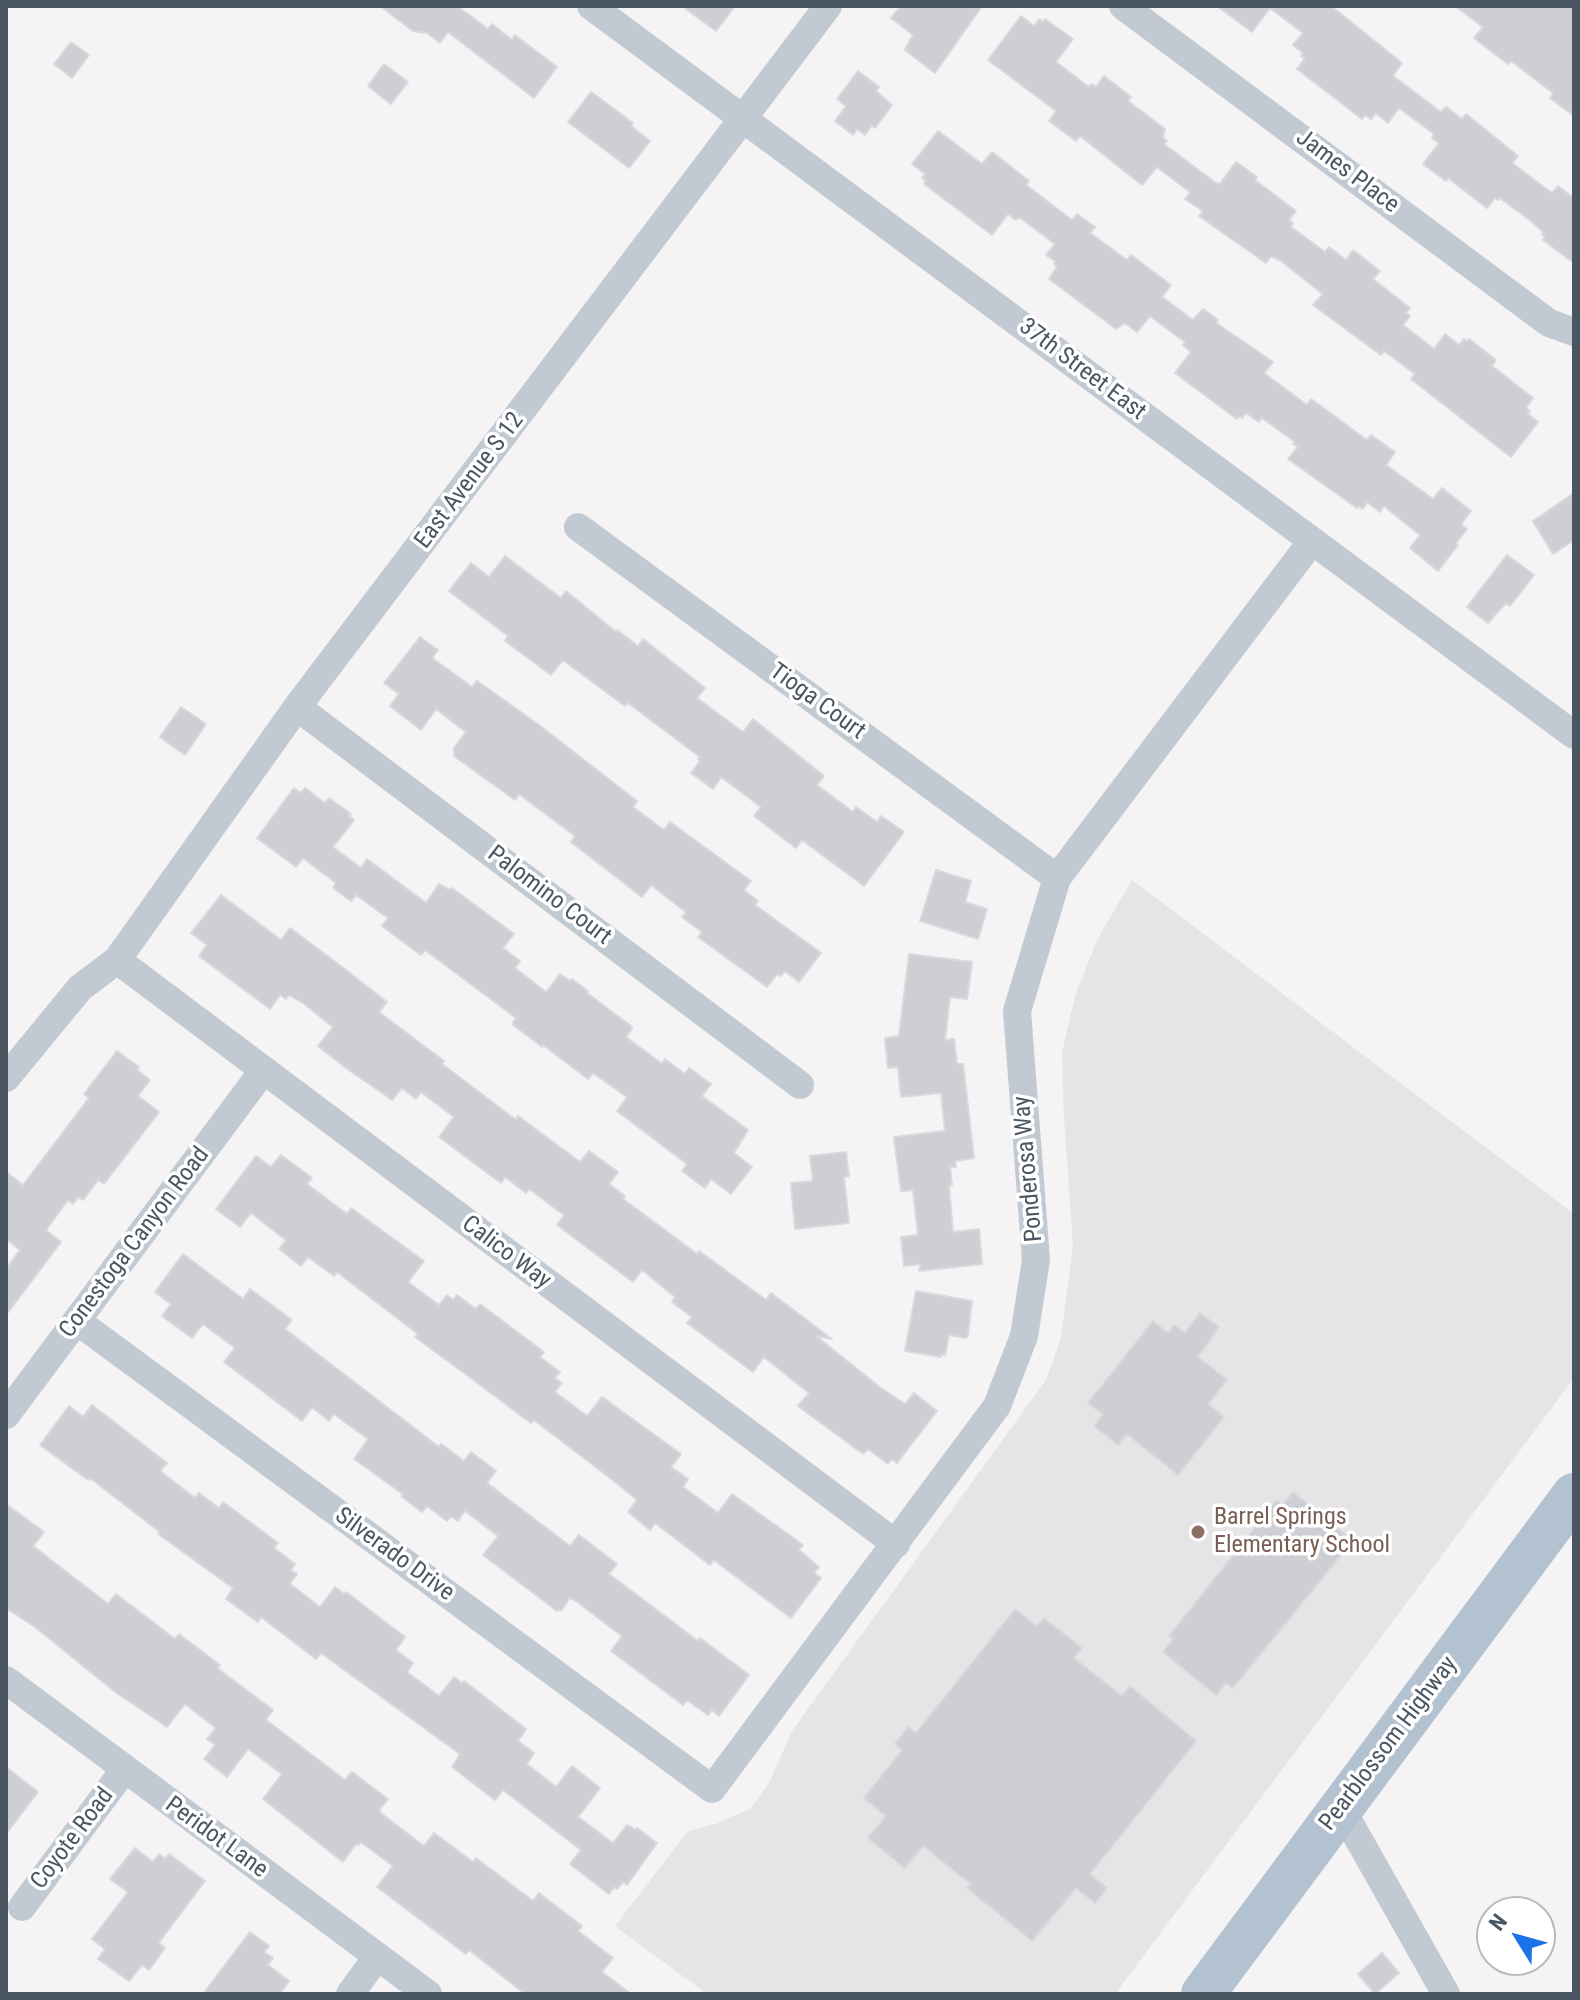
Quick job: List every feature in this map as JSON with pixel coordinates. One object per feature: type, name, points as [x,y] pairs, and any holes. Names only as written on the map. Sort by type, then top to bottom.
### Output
[{"type":"main road","name":"Pearblossom Highway","points":[[1203,1994],[1574,1495]]},
{"type":"street","name":"37th Street East","points":[[591,6],[1574,735]]},
{"type":"street","name":"East Avenue S 12","points":[[6,1078],[80,988],[117,960],[297,707],[828,6]]},
{"type":"street","name":"James Place","points":[[1123,6],[1549,323],[1574,332]]},
{"type":"street","name":"Tioga Court","points":[[578,527],[1057,878]]},
{"type":"street","name":"Ponderosa Way","points":[[712,1789],[997,1406],[1024,1336],[1036,1260],[1017,1011],[1057,878],[1312,541]]},
{"type":"street","name":"Palomino Court","points":[[297,707],[800,1085]]},
{"type":"street","name":"Calico Way","points":[[117,960],[896,1544]]},
{"type":"street","name":"Conestoga Canyon Road","points":[[6,1415],[263,1071]]},
{"type":"street","name":"Silverado Drive","points":[[77,1321],[712,1789]]},
{"type":"street","name":"Peridot Lane","points":[[6,1680],[428,1994]]},
{"type":"street","name":"Coyote Road","points":[[22,1907],[124,1770]]},
{"type":"street","points":[[1341,1808],[1446,1994]]},
{"type":"street","points":[[350,1994],[377,1957]]},
{"type":"shaded area","name":"Barrel Springs Elementary School","points":[[1132,880],[1574,1214],[1574,1378],[1115,1994],[707,1994],[615,1926],[688,1831],[716,1824],[751,1808],[769,1783],[792,1731],[1046,1380],[1061,1338],[1073,1246],[1062,1052],[1075,996],[1098,938]]},
{"type":"building","points":[[380,6],[457,6],[488,29],[492,24],[512,40],[515,35],[557,67],[534,98],[448,32],[440,43],[427,33],[413,31]]},
{"type":"building","points":[[682,6],[735,6],[716,31]]},
{"type":"building","points":[[901,6],[982,6],[935,73],[905,50],[913,35],[891,18]]},
{"type":"building","points":[[1217,6],[1331,6],[1402,63],[1393,76],[1441,112],[1446,107],[1462,119],[1466,114],[1518,156],[1512,163],[1552,193],[1558,186],[1574,198],[1574,263],[1543,240],[1543,232],[1531,221],[1500,198],[1495,198],[1487,208],[1448,178],[1446,181],[1423,164],[1439,143],[1432,138],[1434,134],[1399,108],[1388,123],[1376,113],[1371,119],[1365,115],[1362,119],[1297,69],[1305,58],[1293,45],[1303,33],[1270,8],[1252,32]]},
{"type":"building","points":[[1455,6],[1574,6],[1574,116],[1550,98],[1553,93],[1474,38],[1483,27]]},
{"type":"building","points":[[1021,16],[1034,26],[1039,19],[1043,22],[1045,19],[1073,39],[1056,62],[1089,87],[1092,84],[1096,87],[1104,76],[1131,97],[1128,101],[1165,129],[1163,138],[1167,141],[1164,144],[1216,183],[1220,184],[1236,162],[1296,211],[1289,220],[1293,223],[1291,227],[1325,252],[1329,247],[1346,260],[1353,250],[1380,271],[1373,279],[1410,308],[1406,313],[1410,316],[1403,325],[1434,349],[1445,334],[1459,345],[1464,339],[1469,339],[1496,360],[1492,366],[1533,398],[1526,408],[1538,422],[1511,457],[1411,379],[1415,374],[1384,351],[1381,355],[1313,305],[1323,294],[1281,261],[1271,256],[1266,263],[1199,216],[1203,211],[1185,199],[1190,192],[1157,167],[1142,185],[1080,136],[1076,141],[1049,121],[1056,111],[988,60]]},
{"type":"building","points":[[71,42],[89,55],[72,78],[54,64]]},
{"type":"building","points":[[384,64],[408,82],[391,104],[368,86]]},
{"type":"building","points":[[858,71],[879,87],[876,91],[892,105],[875,128],[872,125],[865,135],[857,129],[853,135],[835,121],[846,106],[837,99]]},
{"type":"building","points":[[591,92],[633,123],[631,126],[650,141],[629,168],[568,122]]},
{"type":"building","points":[[938,131],[982,164],[992,152],[1029,181],[1026,185],[1072,220],[1077,214],[1095,227],[1090,233],[1127,260],[1131,255],[1171,285],[1162,297],[1193,320],[1203,309],[1218,320],[1216,323],[1273,362],[1264,373],[1307,405],[1311,399],[1367,440],[1371,435],[1395,452],[1386,465],[1433,499],[1442,488],[1471,511],[1461,524],[1467,529],[1438,571],[1410,548],[1420,535],[1384,506],[1380,512],[1367,502],[1363,509],[1357,508],[1288,459],[1298,447],[1293,444],[1295,442],[1262,418],[1259,422],[1246,413],[1237,419],[1175,373],[1191,352],[1183,345],[1185,342],[1150,316],[1137,332],[1125,323],[1116,329],[1049,279],[1057,267],[1056,262],[1046,255],[1055,244],[1019,217],[1016,220],[1008,214],[992,235],[924,184],[926,181],[922,178],[925,174],[912,164]]},
{"type":"building","points":[[1574,493],[1574,540],[1553,554],[1533,521]]},
{"type":"building","points":[[1507,555],[1534,575],[1510,606],[1506,603],[1488,623],[1467,607]]},
{"type":"building","points":[[505,556],[561,598],[566,591],[638,646],[643,639],[705,688],[697,698],[743,732],[753,719],[824,776],[817,785],[853,812],[856,807],[877,822],[881,816],[904,832],[864,886],[802,840],[796,848],[754,816],[761,807],[721,777],[713,789],[691,773],[700,757],[628,703],[625,706],[563,660],[551,675],[505,641],[508,636],[449,591],[471,563],[489,577]]},
{"type":"building","points":[[420,637],[438,650],[432,658],[472,687],[477,681],[539,725],[637,801],[633,807],[664,830],[670,822],[751,881],[744,890],[758,901],[755,905],[821,953],[799,982],[785,971],[781,976],[777,974],[767,987],[698,937],[702,932],[682,917],[686,912],[651,885],[642,897],[571,842],[575,836],[519,794],[515,800],[454,756],[454,748],[466,732],[436,709],[421,730],[390,706],[399,694],[384,683]]},
{"type":"building","points":[[181,707],[206,724],[185,755],[160,737]]},
{"type":"building","points":[[294,788],[301,793],[305,788],[325,803],[329,798],[351,814],[349,816],[354,820],[333,847],[361,868],[367,859],[426,903],[439,884],[450,890],[452,888],[514,934],[503,948],[520,961],[515,968],[546,992],[560,974],[570,981],[572,979],[631,1026],[626,1037],[662,1064],[665,1059],[685,1074],[689,1068],[711,1084],[702,1096],[748,1130],[734,1153],[752,1167],[731,1194],[711,1179],[705,1188],[682,1171],[687,1164],[617,1111],[627,1097],[593,1073],[588,1079],[542,1047],[512,1024],[516,1018],[425,950],[421,955],[382,926],[388,918],[356,895],[351,901],[333,888],[336,883],[303,858],[296,867],[257,838]]},
{"type":"building","points":[[936,870],[971,881],[965,902],[987,909],[978,939],[920,921]]},
{"type":"building","points":[[221,895],[281,940],[290,928],[346,970],[387,1002],[379,1012],[516,1120],[518,1116],[580,1162],[589,1151],[618,1172],[609,1184],[625,1196],[623,1199],[766,1300],[771,1293],[832,1339],[816,1336],[881,1388],[905,1404],[914,1393],[937,1411],[897,1463],[892,1459],[888,1464],[868,1449],[863,1454],[798,1406],[809,1393],[764,1357],[753,1372],[687,1323],[692,1317],[672,1302],[675,1297],[642,1270],[633,1282],[557,1225],[564,1215],[529,1189],[526,1193],[505,1177],[501,1183],[439,1137],[454,1117],[421,1092],[416,1099],[402,1088],[392,1100],[346,1068],[318,1046],[333,1027],[303,1003],[289,995],[286,999],[280,995],[270,1009],[199,956],[207,945],[191,933]]},
{"type":"building","points":[[909,954],[972,962],[967,999],[950,997],[945,1040],[954,1039],[957,1064],[963,1064],[974,1158],[955,1161],[956,1167],[950,1167],[952,1185],[949,1186],[953,1232],[979,1229],[982,1264],[919,1271],[921,1264],[904,1266],[901,1237],[918,1235],[913,1190],[901,1191],[894,1137],[945,1131],[941,1093],[901,1097],[898,1067],[888,1068],[885,1038],[899,1036]]},
{"type":"building","points":[[117,1051],[139,1067],[137,1070],[150,1080],[138,1096],[159,1112],[104,1184],[98,1180],[83,1200],[78,1197],[73,1204],[68,1200],[46,1230],[61,1242],[6,1315],[6,1269],[20,1250],[6,1239],[6,1172],[23,1185],[89,1098],[84,1094]]},
{"type":"building","points":[[846,1152],[849,1176],[844,1177],[849,1223],[795,1229],[791,1183],[813,1181],[810,1156]]},
{"type":"building","points":[[281,1155],[312,1178],[307,1184],[347,1214],[351,1208],[424,1261],[408,1282],[439,1305],[447,1295],[453,1300],[457,1295],[476,1309],[480,1304],[544,1352],[540,1357],[560,1372],[555,1378],[562,1383],[555,1392],[587,1416],[602,1397],[681,1454],[671,1467],[688,1479],[683,1487],[718,1513],[732,1494],[803,1545],[799,1550],[819,1567],[814,1573],[821,1578],[791,1618],[714,1560],[710,1565],[655,1523],[650,1530],[628,1512],[637,1500],[614,1481],[534,1420],[531,1423],[415,1337],[418,1334],[337,1272],[334,1276],[308,1257],[301,1266],[279,1249],[286,1240],[251,1213],[240,1227],[216,1209],[256,1156],[271,1167]]},
{"type":"building","points":[[183,1254],[243,1299],[250,1289],[292,1320],[285,1329],[439,1447],[441,1444],[464,1461],[471,1452],[496,1471],[487,1483],[570,1546],[579,1535],[617,1564],[609,1574],[749,1675],[719,1716],[712,1710],[708,1715],[687,1700],[683,1705],[611,1651],[622,1636],[576,1601],[570,1598],[561,1611],[557,1611],[483,1555],[498,1536],[465,1511],[458,1521],[451,1516],[447,1521],[427,1506],[422,1512],[401,1496],[403,1494],[354,1459],[368,1439],[334,1414],[329,1421],[312,1407],[302,1421],[224,1362],[235,1348],[203,1324],[192,1338],[162,1316],[171,1304],[155,1292]]},
{"type":"building","points":[[916,1291],[972,1301],[968,1336],[949,1335],[945,1355],[941,1354],[941,1357],[905,1351]]},
{"type":"building","points":[[1200,1313],[1219,1327],[1198,1357],[1227,1380],[1208,1404],[1224,1417],[1178,1475],[1127,1434],[1118,1445],[1094,1426],[1103,1414],[1088,1403],[1153,1321],[1168,1333],[1174,1325],[1185,1333]]},
{"type":"building","points":[[92,1405],[167,1463],[160,1471],[195,1498],[199,1493],[219,1508],[223,1502],[278,1543],[274,1548],[295,1564],[291,1570],[297,1574],[290,1584],[320,1607],[335,1587],[405,1637],[396,1650],[413,1663],[407,1672],[439,1696],[454,1677],[462,1683],[464,1681],[526,1729],[518,1741],[534,1753],[527,1764],[556,1787],[572,1766],[600,1788],[578,1817],[613,1843],[627,1825],[637,1828],[657,1843],[627,1885],[623,1882],[609,1894],[570,1864],[581,1850],[503,1790],[495,1800],[452,1767],[460,1754],[321,1653],[316,1659],[261,1617],[258,1622],[226,1599],[233,1588],[158,1534],[160,1532],[90,1478],[88,1480],[40,1445],[69,1406],[83,1417]]},
{"type":"building","points":[[1293,1492],[1346,1535],[1334,1549],[1341,1555],[1233,1688],[1226,1683],[1216,1695],[1163,1652],[1173,1639],[1169,1636],[1277,1500],[1282,1505]]},
{"type":"building","points":[[6,1504],[44,1532],[33,1546],[108,1604],[116,1594],[175,1639],[179,1634],[220,1665],[217,1668],[273,1710],[266,1720],[345,1780],[352,1772],[388,1799],[379,1810],[382,1814],[424,1846],[434,1833],[473,1862],[476,1858],[533,1901],[539,1893],[582,1926],[578,1931],[613,1958],[602,1972],[631,1994],[525,1994],[469,1950],[466,1954],[377,1887],[393,1866],[361,1842],[343,1862],[263,1799],[282,1774],[248,1749],[227,1777],[204,1759],[215,1745],[207,1739],[216,1728],[185,1704],[167,1727],[114,1691],[35,1627],[6,1608]]},
{"type":"building","points":[[1015,1609],[1037,1626],[1044,1618],[1082,1648],[1074,1658],[1122,1696],[1130,1686],[1196,1741],[1090,1874],[1107,1888],[1095,1903],[1076,1888],[1032,1941],[967,1888],[971,1884],[923,1846],[905,1868],[868,1838],[886,1816],[864,1798],[902,1750],[895,1744],[908,1727],[916,1733]]},
{"type":"building","points":[[6,1767],[38,1792],[6,1834]]},
{"type":"building","points":[[135,1848],[153,1862],[159,1854],[165,1859],[169,1854],[205,1881],[160,1941],[165,1948],[149,1970],[142,1965],[129,1981],[98,1959],[105,1949],[92,1939],[128,1892],[110,1879]]},
{"type":"building","points":[[250,1932],[269,1946],[264,1952],[273,1958],[268,1965],[289,1981],[280,1994],[203,1994]]},
{"type":"building","points":[[1382,1953],[1399,1973],[1375,1994],[1358,1974]]},
{"type":"place","name":"Barrel Springs Elementary School","points":[[1198,1532]]}]
